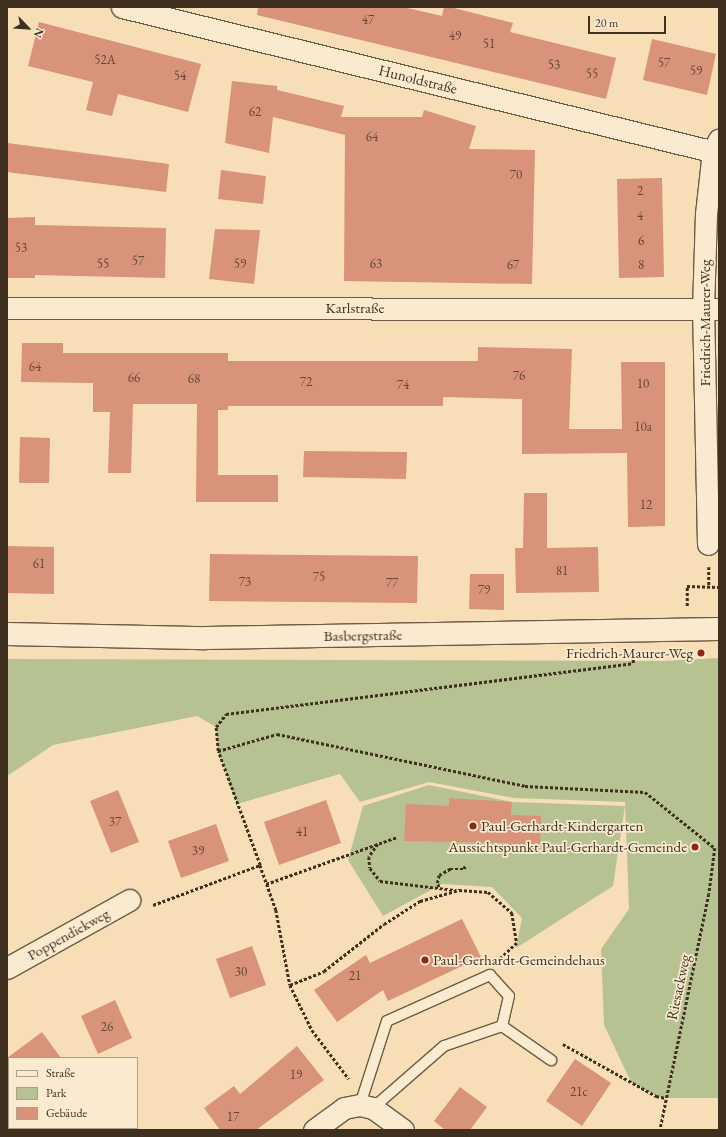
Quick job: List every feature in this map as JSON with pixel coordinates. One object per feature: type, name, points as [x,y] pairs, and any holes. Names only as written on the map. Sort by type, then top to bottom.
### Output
[{"type":"main road","name":"Basbergstraße","points":[[7,634],[206,638],[719,629]]},
{"type":"street","name":"Hunoldstraße","points":[[122,7],[717,147]]},
{"type":"street","name":"Friedrich-Maurer-Weg","points":[[708,544],[711,309],[706,214],[717,147]]},
{"type":"street","name":"Karlstraße","points":[[7,308],[711,309]]},
{"type":"street","name":"Poppendiekweg","points":[[7,968],[129,900]]},
{"type":"street","points":[[314,1130],[344,1108],[367,1106],[403,1130]]},
{"type":"lane","points":[[367,1106],[387,1021],[490,975],[509,996],[502,1026]]},
{"type":"lane","points":[[502,1026],[551,1060]]},
{"type":"lane","points":[[367,1106],[444,1046],[502,1026]]},
{"type":"path","points":[[687,586],[719,587]]},
{"type":"path","points":[[350,1081],[312,1030],[290,985],[276,910],[218,751],[216,727],[226,714],[632,663],[634,631]]},
{"type":"path","name":"Riesackweg","points":[[218,751],[277,734],[525,786],[645,792],[715,848],[709,894],[660,1130]]},
{"type":"path","points":[[266,884],[397,837]]},
{"type":"path","points":[[378,844],[369,857],[370,868],[380,881],[488,892],[512,913],[517,943],[497,961],[490,975]]},
{"type":"path","points":[[129,900],[148,906],[260,865]]},
{"type":"path","points":[[440,888],[437,883],[439,875],[450,869],[464,869],[465,865]]},
{"type":"path","points":[[290,985],[324,972],[384,924],[420,901],[459,890]]},
{"type":"path","points":[[551,1060],[562,1043],[656,1096],[666,1098]]},
{"type":"green space","points":[[719,658],[719,1098],[666,1098],[656,1096],[631,1082],[604,1025],[601,949],[629,909],[625,802],[514,798],[429,782],[360,802],[340,774],[237,804],[218,751],[216,727],[197,716],[53,745],[7,776],[7,659],[664,661]]},
{"type":"green space","points":[[429,785],[512,802],[625,806],[613,886],[516,948],[522,918],[492,887],[442,884],[383,916],[348,860],[363,806]]},
{"type":"building","points":[[258,7],[403,7],[442,16],[444,7],[450,7],[513,23],[510,32],[616,58],[606,99],[257,15]]},
{"type":"building","points":[[39,22],[201,64],[188,112],[118,94],[112,116],[86,110],[93,82],[28,66]]},
{"type":"building","points":[[652,39],[716,54],[707,95],[643,80]]},
{"type":"building","points":[[232,81],[277,86],[277,90],[344,106],[341,117],[422,117],[424,110],[476,126],[469,149],[535,150],[532,284],[344,281],[345,135],[273,117],[269,153],[225,143]]},
{"type":"building","points":[[7,143],[169,164],[166,192],[7,172]]},
{"type":"building","points":[[221,170],[266,176],[263,204],[218,199]]},
{"type":"building","points":[[662,178],[664,277],[619,278],[617,179]]},
{"type":"building","points":[[35,217],[35,225],[166,228],[165,278],[35,275],[35,278],[7,278],[7,218]]},
{"type":"building","points":[[215,229],[260,230],[254,284],[209,279]]},
{"type":"building","points":[[22,343],[63,343],[63,353],[228,353],[228,361],[478,361],[478,347],[572,349],[569,429],[622,429],[621,362],[665,362],[665,526],[628,527],[627,453],[522,454],[522,399],[443,397],[443,406],[228,406],[228,410],[218,410],[218,475],[278,475],[278,502],[196,502],[197,404],[133,404],[131,473],[108,473],[110,412],[93,412],[93,383],[21,382]]},
{"type":"building","points":[[20,437],[50,438],[49,483],[19,483]]},
{"type":"building","points":[[304,451],[407,452],[406,479],[303,477]]},
{"type":"building","points":[[524,493],[547,493],[547,548],[598,547],[599,592],[516,593],[515,548],[523,548]]},
{"type":"building","points":[[7,546],[54,547],[54,594],[7,593]]},
{"type":"building","points":[[210,554],[418,556],[417,603],[209,601]]},
{"type":"building","points":[[470,574],[504,574],[504,610],[469,609]]},
{"type":"building","points":[[118,790],[139,842],[111,853],[90,801]]},
{"type":"building","name":"Paul-Gerhardt-Kindergarten","points":[[449,798],[512,802],[511,815],[541,816],[540,851],[508,850],[508,843],[404,841],[406,804],[449,806]]},
{"type":"building","points":[[326,800],[341,843],[279,865],[264,822]]},
{"type":"building","points":[[216,824],[229,861],[181,878],[168,841]]},
{"type":"building","name":"Paul-Gerhardt-Gemeindehaus","points":[[462,919],[481,957],[388,1001],[383,990],[337,1022],[314,990],[366,955],[370,963]]},
{"type":"building","points":[[252,946],[266,985],[230,998],[216,959]]},
{"type":"building","points":[[115,1000],[132,1038],[98,1054],[81,1016]]},
{"type":"building","points":[[42,1032],[60,1057],[8,1057]]},
{"type":"building","points":[[297,1046],[324,1080],[256,1130],[220,1130],[204,1108],[234,1086],[240,1094]]},
{"type":"building","points":[[575,1059],[611,1083],[582,1126],[546,1101]]},
{"type":"building","points":[[460,1087],[487,1107],[470,1130],[445,1130],[434,1121]]},
{"type":"place","name":"Friedrich-Maurer-Weg","points":[[701,653]]},
{"type":"place","name":"Paul-Gerhardt-Kindergarten","points":[[473,826]]},
{"type":"place","name":"Aussichtspunkt Paul-Gerhardt-Gemeinde","points":[[695,847]]},
{"type":"place","name":"Paul-Gerhardt-Gemeindehaus","points":[[425,960]]}]
